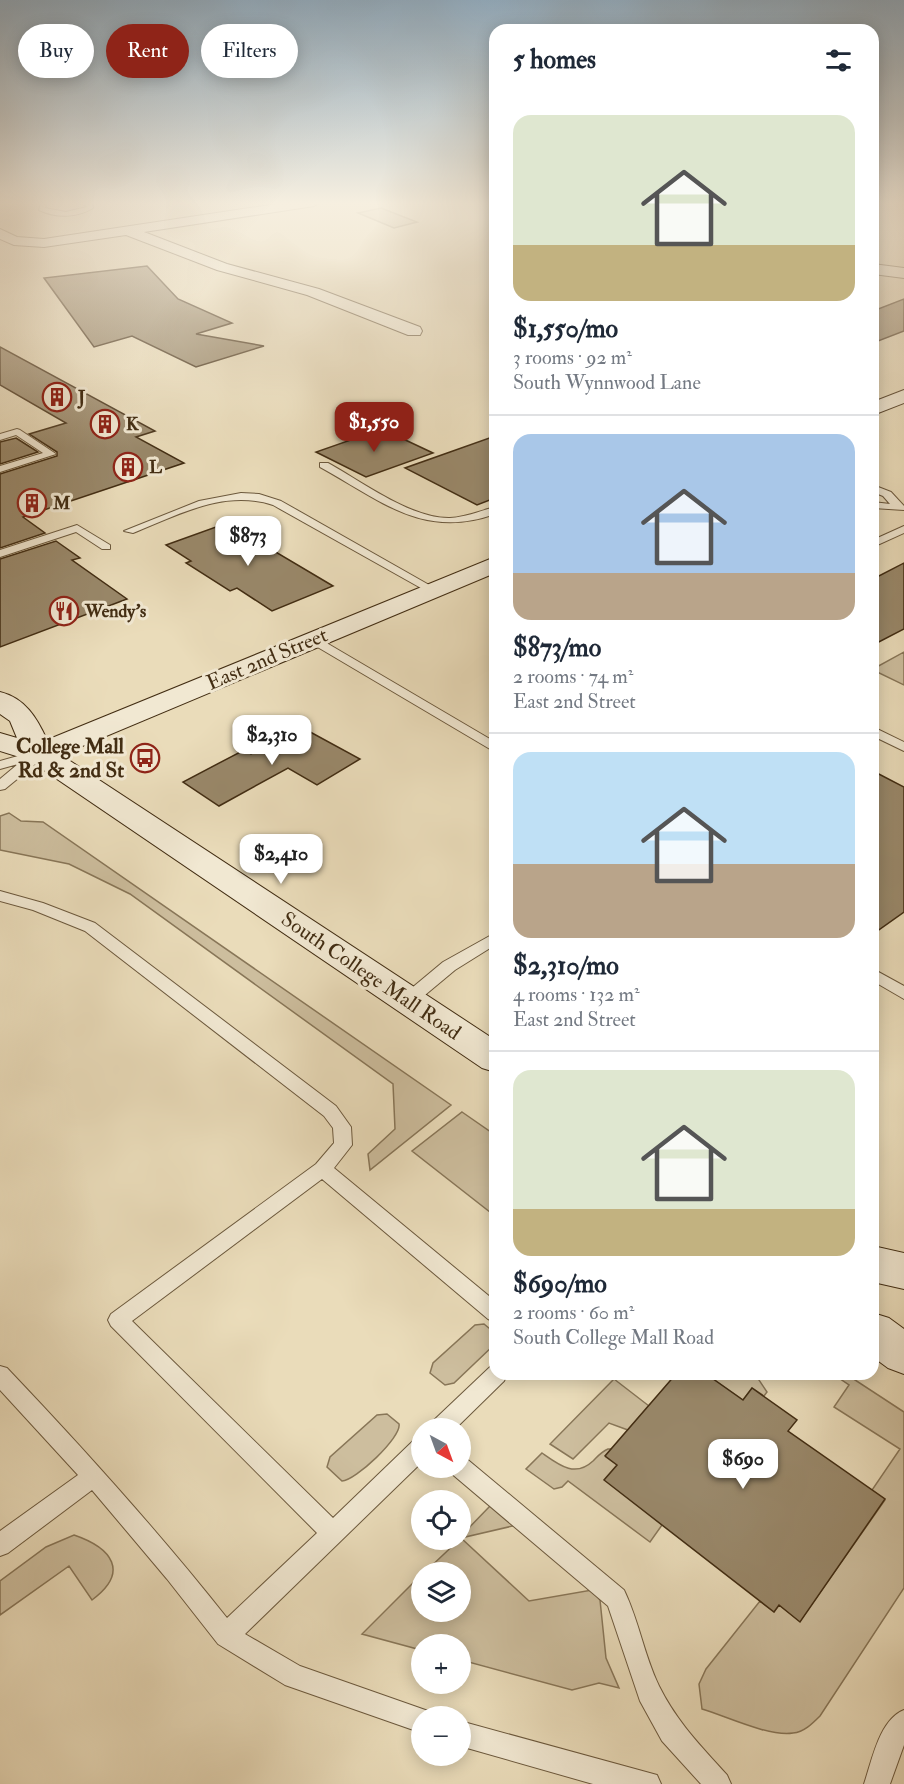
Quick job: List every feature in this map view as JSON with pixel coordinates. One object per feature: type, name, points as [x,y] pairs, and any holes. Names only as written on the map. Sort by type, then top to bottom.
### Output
[{"type":"main road","points":[[879,406],[904,396]]},
{"type":"main road","name":"East 2nd Street","points":[[39,754],[489,566]]},
{"type":"main road","points":[[0,700],[22,717],[39,754]]},
{"type":"main road","name":"South College Mall Road","points":[[0,742],[39,754],[489,1054]]},
{"type":"main road","points":[[879,1266],[904,1272]]},
{"type":"main road","points":[[879,1336],[904,1354]]},
{"type":"street","points":[[289,285],[313,292],[414,332]]},
{"type":"lane","points":[[0,437],[17,432],[51,454],[0,470]]},
{"type":"lane","points":[[324,465],[417,515],[438,520],[463,519],[489,512]]},
{"type":"lane","points":[[879,491],[887,494],[901,508]]},
{"type":"lane","points":[[129,531],[217,500],[236,496],[257,496],[277,503],[432,590]]},
{"type":"lane","points":[[879,506],[901,508]]},
{"type":"lane","points":[[0,554],[77,528],[106,547]]},
{"type":"lane","points":[[879,541],[904,529]]},
{"type":"lane","points":[[313,639],[489,744]]},
{"type":"lane","points":[[879,734],[904,747]]},
{"type":"lane","points":[[0,765],[39,754]]},
{"type":"lane","points":[[0,786],[39,754]]},
{"type":"lane","points":[[0,896],[38,906],[90,927],[330,1111],[342,1127],[344,1145],[322,1169],[118,1320],[332,1533]]},
{"type":"lane","points":[[407,1001],[449,966],[489,942]]},
{"type":"lane","points":[[879,978],[904,993]]},
{"type":"lane","points":[[322,1169],[489,1308]]},
{"type":"lane","points":[[0,1375],[94,1476],[175,1571],[226,1636],[294,1676],[411,1717]]},
{"type":"lane","points":[[451,1418],[491,1380]]},
{"type":"lane","points":[[226,1636],[411,1458]]},
{"type":"lane","points":[[0,1545],[94,1476]]},
{"type":"lane","points":[[471,1476],[616,1598],[625,1617],[633,1650],[649,1692],[670,1732],[718,1784]]},
{"type":"lane","points":[[877,1784],[890,1745],[904,1722]]},
{"type":"lane","points":[[471,1736],[592,1771],[648,1784]]},
{"type":"shaded area","points":[[904,652],[904,685],[879,673],[879,666]]},
{"type":"shaded area","points":[[9,813],[21,821],[43,822],[451,1105],[370,1170],[368,1154],[395,1129],[393,1084],[130,894],[69,864],[0,850],[0,816]]},
{"type":"shaded area","points":[[462,1112],[489,1131],[489,1211],[412,1151]]},
{"type":"shaded area","points":[[484,1324],[489,1328],[489,1350],[454,1383],[445,1385],[430,1373],[433,1363],[475,1325]]},
{"type":"shaded area","points":[[613,1380],[649,1406],[628,1430],[609,1423],[573,1459],[550,1444]]},
{"type":"shaded area","points":[[715,1380],[759,1380],[767,1392],[764,1396],[752,1388],[743,1400]]},
{"type":"shaded area","points":[[842,1380],[855,1380],[904,1412],[904,1588],[820,1716],[808,1727],[797,1732],[772,1732],[702,1709],[699,1684],[706,1669],[760,1601],[774,1612],[779,1605],[800,1621],[885,1500],[872,1490],[900,1449],[834,1407],[849,1385]]},
{"type":"shaded area","points":[[387,1414],[399,1424],[393,1438],[367,1466],[342,1481],[327,1467],[330,1457],[377,1415]]},
{"type":"shaded area","points":[[611,1449],[606,1457],[617,1465],[662,1525],[650,1542],[568,1481],[562,1487],[554,1489],[526,1469],[542,1453],[567,1468],[580,1469]]},
{"type":"shaded area","points":[[491,1505],[517,1525],[471,1536],[471,1526]]},
{"type":"shaded area","points":[[74,1535],[98,1547],[112,1562],[111,1580],[104,1590],[92,1600],[69,1566],[0,1615],[0,1581],[46,1547]]},
{"type":"shaded area","points":[[471,1547],[529,1601],[592,1590],[600,1600],[606,1658],[619,1688],[599,1683],[572,1690],[471,1663],[471,1634],[411,1634],[411,1647],[362,1634],[411,1585],[411,1622],[471,1622],[471,1562],[436,1562],[448,1550],[471,1550]]},
{"type":"building","points":[[49,285],[165,285],[178,299],[232,323],[196,334],[264,346],[196,367],[132,336],[94,347]]},
{"type":"building","points":[[904,299],[904,331],[879,341],[879,309]]},
{"type":"building","points":[[0,347],[155,431],[136,437],[184,463],[23,517],[45,533],[0,548],[0,474],[57,456],[57,452],[29,434],[66,423],[0,385]]},
{"type":"building","points":[[382,429],[433,453],[366,477],[316,452]]},
{"type":"building","points":[[16,438],[38,452],[0,464],[0,442]]},
{"type":"building","points":[[489,438],[489,500],[477,505],[405,468]]},
{"type":"building","points":[[227,523],[333,586],[272,611],[237,588],[230,591],[186,563],[191,561],[166,545]]},
{"type":"building","points":[[56,541],[80,558],[72,560],[127,599],[0,647],[0,559]]},
{"type":"building","points":[[904,563],[904,629],[879,642],[879,576]]},
{"type":"building","points":[[301,727],[360,759],[317,785],[288,768],[219,806],[183,782],[244,750],[251,754]]},
{"type":"building","points":[[879,774],[904,787],[904,912],[879,930]]},
{"type":"building","points":[[671,1380],[715,1380],[743,1400],[752,1388],[797,1420],[788,1431],[885,1499],[800,1622],[779,1605],[774,1612],[604,1480],[617,1465],[605,1456]]},
{"type":"place","name":"J","points":[[57,397]]},
{"type":"place","name":"K","points":[[105,424]]},
{"type":"place","name":"L","points":[[128,467]]},
{"type":"place","name":"M","points":[[32,503]]},
{"type":"place","name":"Wendy's","points":[[64,611]]},
{"type":"place","name":"College Mall Rd & 2nd St","points":[[145,758]]}]
